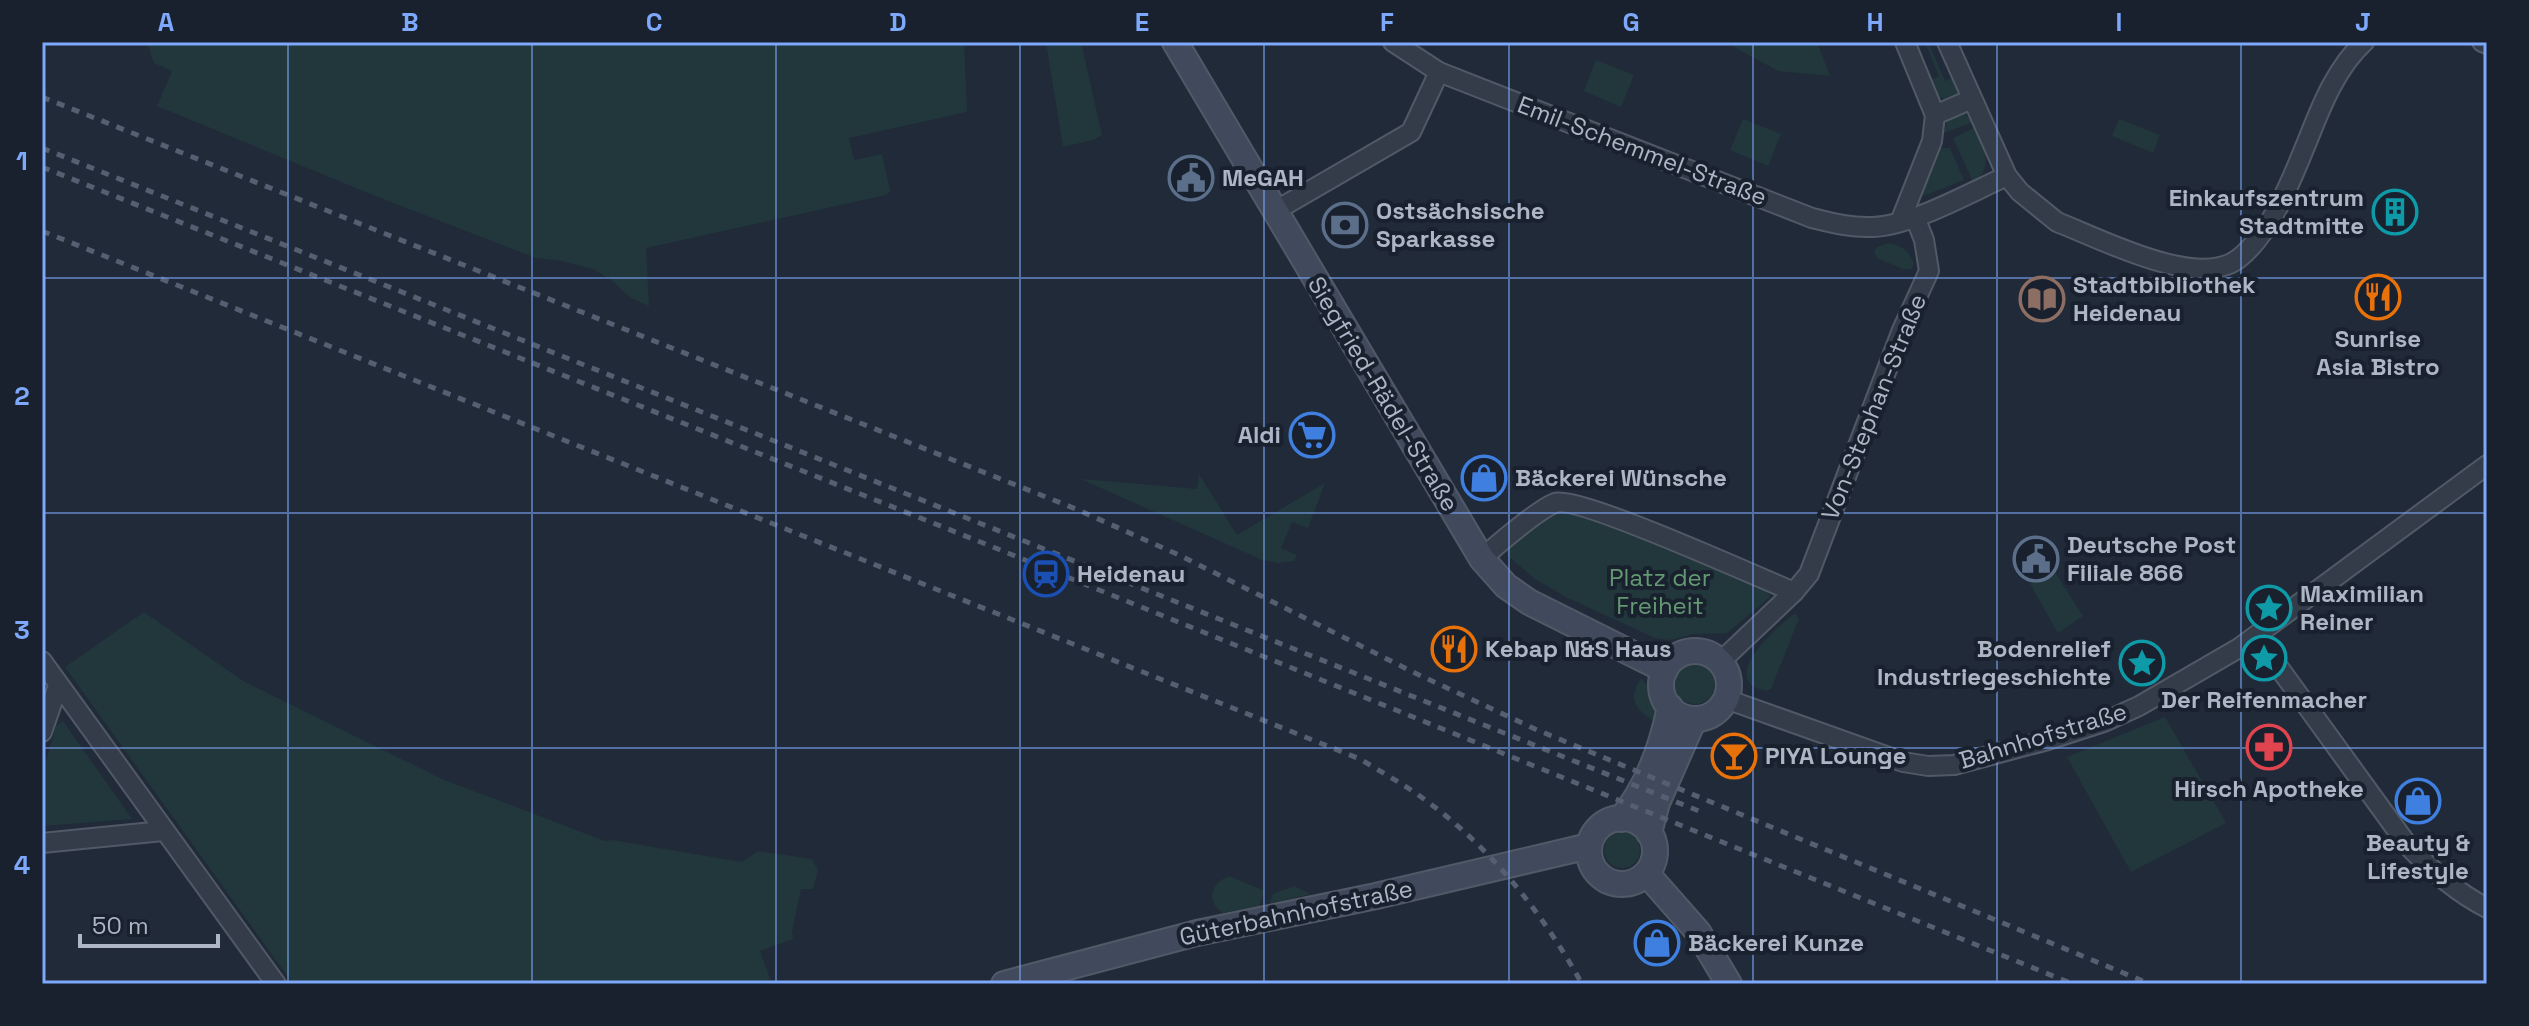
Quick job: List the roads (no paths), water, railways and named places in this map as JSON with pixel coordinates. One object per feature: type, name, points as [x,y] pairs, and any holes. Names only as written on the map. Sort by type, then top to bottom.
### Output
[{"type":"street","name":"Siegfried-Rädel-Straße","points":[[1175,42],[1482,559],[1506,586],[1529,602],[1665,670]]},
{"type":"street","name":"Emil-Schemmel-Straße","points":[[1393,42],[1439,72],[1812,218],[1847,227],[1876,227],[1908,219],[2007,176]]},
{"type":"street","points":[[1905,42],[1935,115],[1932,141],[1908,219]]},
{"type":"street","points":[[1947,42],[2007,176],[2020,192],[2057,222],[2176,266],[2208,269],[2237,260],[2268,224],[2341,67],[2364,42]]},
{"type":"street","points":[[1275,211],[1411,132],[1439,72]]},
{"type":"street","points":[[1935,115],[1972,99]]},
{"type":"street","name":"Von-Stephan-Straße","points":[[1794,592],[1809,574],[1902,330],[1929,271],[1924,240],[1908,219]]},
{"type":"street","name":"Bahnhofstraße","points":[[1726,699],[1903,762],[1928,766],[1954,765],[2048,740],[2125,713],[2182,683],[2256,636],[2484,472]]},
{"type":"street","points":[[1482,559],[1555,503],[1571,502],[1604,512],[1794,592],[1720,662]]},
{"type":"street","points":[[2256,636],[2409,847],[2440,878],[2487,908]]},
{"type":"street","points":[[1690,652],[1707,653],[1720,662],[1729,679],[1726,699],[1713,714],[1694,719],[1681,716],[1670,707],[1661,690],[1665,670],[1675,658],[1690,652]]},
{"type":"street","points":[[42,661],[276,984]]},
{"type":"street","points":[[42,732],[58,686]]},
{"type":"street","points":[[1621,819],[1638,797],[1665,731],[1670,707]]},
{"type":"street","points":[[1649,833],[1637,822],[1621,819],[1604,824],[1597,830],[1589,846],[1596,872],[1612,883],[1630,883],[1647,874],[1655,854],[1649,833],[1657,803],[1694,719]]},
{"type":"street","points":[[42,843],[163,831]]},
{"type":"street","name":"Güterbahnhofstraße","points":[[1004,984],[1064,976],[1197,933],[1376,896],[1589,846]]},
{"type":"street","points":[[1647,874],[1698,932],[1729,984]]},
{"type":"railway","points":[[42,97],[1076,509],[1179,555],[1535,729],[2150,984]]},
{"type":"railway","points":[[42,148],[1704,813]]},
{"type":"railway","points":[[42,167],[2073,984]]},
{"type":"railway","points":[[42,231],[1360,759],[1420,796],[1451,820],[1495,862],[1551,933],[1582,984]]},
{"type":"place","name":"MeGAH","points":[[1191,178]]},
{"type":"place","name":"Einkaufszentrum Stadtmitte","points":[[2395,212]]},
{"type":"place","name":"Ostsächsische Sparkasse","points":[[1345,225]]},
{"type":"place","name":"Sunrise Asia Bistro","points":[[2378,297]]},
{"type":"place","name":"Stadtbibliothek Heidenau","points":[[2042,299]]},
{"type":"place","name":"Aldi","points":[[1312,435]]},
{"type":"place","name":"Bäckerei Wünsche","points":[[1484,478]]},
{"type":"place","name":"Deutsche Post Filiale 866","points":[[2036,559]]},
{"type":"place","name":"Heidenau","points":[[1046,574]]},
{"type":"place","name":"Maximilian Reiner","points":[[2269,608]]},
{"type":"place","name":"Kebap N&S Haus","points":[[1454,649]]},
{"type":"place","name":"Der Reifenmacher","points":[[2264,658]]},
{"type":"place","name":"Bodenrelief Industriegeschichte","points":[[2142,663]]},
{"type":"place","name":"Hirsch Apotheke","points":[[2269,747]]},
{"type":"place","name":"PIYA Lounge","points":[[1734,756]]},
{"type":"place","name":"Beauty & Lifestyle","points":[[2418,801]]},
{"type":"place","name":"Bäckerei Kunze","points":[[1657,943]]},
{"type":"park label","name":"Platz der Freiheit","points":[[1660,592]]}]
